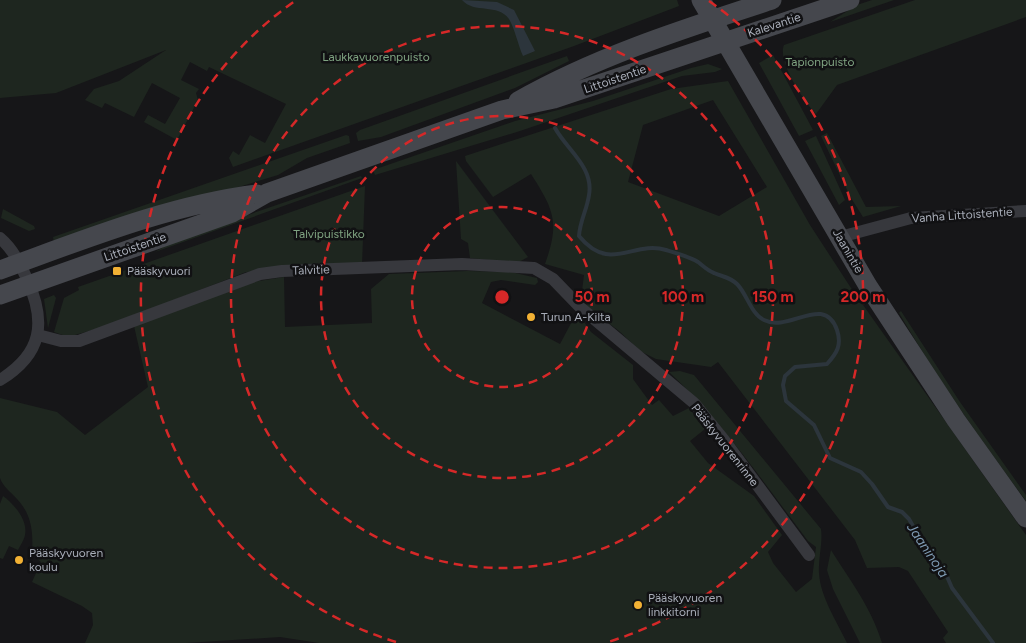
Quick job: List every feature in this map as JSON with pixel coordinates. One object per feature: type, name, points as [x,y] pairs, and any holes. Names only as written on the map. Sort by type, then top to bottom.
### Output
[{"type":"main road","name":"Jaanintie","points":[[701,0],[906,346],[991,471],[1026,518]]},
{"type":"main road","name":"Kalevantie","points":[[714,20],[772,0]]},
{"type":"main road","name":"Kalevantie","points":[[726,42],[850,0]]},
{"type":"main road","name":"Littoistentie","points":[[502,110],[558,79],[620,53],[714,20]]},
{"type":"main road","name":"Littoistentie","points":[[0,295],[232,213],[266,193],[502,110],[554,99],[726,42]]},
{"type":"main road","name":"Littoistentie","points":[[0,270],[133,224],[226,198],[266,193]]},
{"type":"street","name":"Vanha Littoistentie","points":[[840,237],[911,218],[1026,211]]},
{"type":"street","points":[[0,238],[20,263],[30,284],[38,317],[38,335],[28,359],[15,371],[0,380]]},
{"type":"street","name":"Talvitie","points":[[38,335],[61,342],[79,341],[248,277],[282,271],[462,264],[534,268],[553,279],[582,308]]},
{"type":"street","name":"Pääskyvuorenrinne","points":[[582,308],[694,403],[724,440],[809,555]]},
{"type":"green space","name":"Laukkavuorenpuisto","points":[[0,0],[677,0],[679,6],[574,46],[233,167],[229,158],[233,151],[239,155],[250,135],[265,143],[286,104],[209,67],[207,71],[190,62],[181,80],[199,89],[196,93],[198,100],[177,140],[144,122],[148,115],[165,124],[180,98],[152,83],[134,117],[105,103],[102,108],[85,100],[94,89],[119,81],[166,50],[56,93],[0,98]]},
{"type":"green space","points":[[872,0],[894,0],[830,22],[857,5]]},
{"type":"green space","name":"Tapionpuisto","points":[[915,0],[1026,0],[1026,17],[837,85],[816,114],[799,91],[788,71],[784,61],[784,45]]},
{"type":"green space","points":[[773,55],[813,130],[799,136],[759,63]]},
{"type":"green space","points":[[567,56],[569,61],[515,88],[381,137],[358,141],[356,133],[360,130]]},
{"type":"green space","points":[[708,64],[722,69],[715,72],[682,76],[520,131],[375,175],[373,170],[515,121],[593,101]]},
{"type":"green space","points":[[728,81],[810,225],[851,288],[1026,535],[1026,643],[946,643],[943,638],[948,632],[908,571],[899,567],[867,568],[855,540],[718,362],[711,367],[656,359],[640,351],[619,331],[583,304],[581,299],[584,275],[545,264],[552,237],[552,217],[545,197],[531,174],[493,197],[466,161],[465,156],[671,89]],"holes":[[[713,100],[767,187],[719,216],[628,182],[643,125]]]},
{"type":"green space","points":[[827,133],[866,207],[901,206],[863,217],[851,198],[821,136]]},
{"type":"green space","points":[[346,135],[349,136],[350,143],[307,158],[278,175],[54,243],[53,237]]},
{"type":"green space","points":[[816,136],[845,200],[839,205],[805,141]]},
{"type":"green space","points":[[456,161],[528,257],[517,263],[470,258],[468,243],[461,239]]},
{"type":"green space","points":[[361,176],[362,178],[155,252],[178,239]]},
{"type":"green space","name":"Talvipuistikko","points":[[365,186],[362,265],[246,272],[110,325],[68,337],[54,332],[64,298],[79,290],[78,287]]},
{"type":"green space","points":[[3,209],[34,226],[35,229],[29,231],[1,218]]},
{"type":"green space","points":[[467,271],[511,272],[537,278],[538,282],[535,285],[501,280],[491,282],[482,303],[560,344],[577,312],[591,332],[633,365],[633,379],[652,405],[659,400],[673,416],[689,408],[705,429],[690,441],[708,463],[754,496],[782,535],[768,552],[773,563],[796,592],[812,579],[816,547],[808,541],[725,432],[669,372],[680,371],[694,375],[821,529],[819,567],[822,591],[847,643],[319,643],[280,637],[186,643],[85,643],[93,625],[92,613],[82,606],[32,582],[41,562],[32,555],[32,533],[29,519],[22,505],[5,487],[0,478],[0,398],[57,412],[85,435],[148,387],[134,326],[252,282],[284,277],[285,327],[372,323],[371,289],[389,274]]},
{"type":"green space","points":[[54,295],[56,298],[48,328],[44,299]]},
{"type":"green space","points":[[901,311],[960,402],[1026,495],[1026,501],[944,385],[899,313]]},
{"type":"green space","points":[[3,496],[12,503],[19,513],[25,529],[24,537],[18,550],[9,546],[3,559],[0,558],[0,504]]},
{"type":"green space","points":[[831,550],[866,606],[882,643],[860,643],[833,589],[827,570]]},
{"type":"shaded area","points":[[462,0],[497,2],[514,10],[535,51],[523,56],[511,23],[504,14],[499,11],[473,7]]},
{"type":"waterway","name":"Jaaninoja","points":[[555,128],[584,167],[587,176],[589,195],[579,236],[590,247],[601,253],[611,254],[654,248],[691,258],[710,271],[729,278],[740,288],[752,309],[764,320],[774,323],[815,314],[824,315],[831,319],[837,330],[839,340],[836,352],[827,364],[795,367],[785,376],[783,385],[786,401],[814,425],[830,458],[861,472],[888,507],[902,512],[909,519],[922,542],[945,572],[952,588],[993,643]]},
{"type":"place","name":"Pääskyvuori","points":[[117,271]]},
{"type":"place","name":"Turun A-Kilta","points":[[531,317]]},
{"type":"place","name":"Pääskyvuoren koulu","points":[[19,560]]},
{"type":"place","name":"Pääskyvuoren linkkitorni","points":[[638,605]]}]
